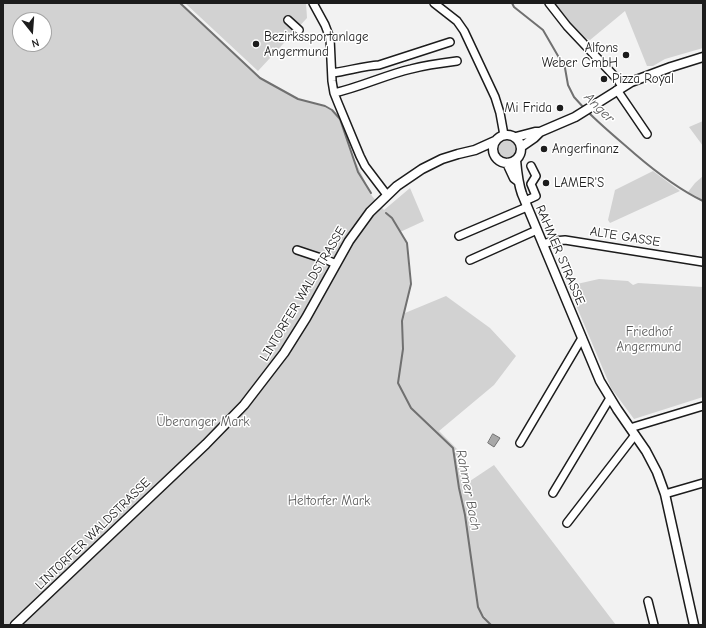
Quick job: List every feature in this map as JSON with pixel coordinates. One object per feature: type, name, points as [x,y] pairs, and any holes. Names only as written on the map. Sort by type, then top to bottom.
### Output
[{"type":"main road","points":[[516,137],[521,147],[520,155],[516,160],[507,163],[499,161],[493,153],[493,149],[497,138],[504,134],[509,134],[516,137],[540,132],[575,117],[639,79],[703,57]]},
{"type":"main road","points":[[521,147],[540,132]]},
{"type":"main road","name":"LINTORFER WALDSTRASSE","points":[[16,625],[244,405],[284,353],[362,221],[388,195],[413,175],[429,165],[458,154],[475,150],[495,141]]},
{"type":"main road","points":[[475,150],[493,153]]},
{"type":"main road","name":"RAHMER STRASSE","points":[[516,160],[518,181],[526,204],[600,381],[632,432],[646,450],[653,463],[665,494],[694,625]]},
{"type":"main road","name":"RAHMER STRASSE","points":[[507,163],[514,178],[518,181]]},
{"type":"street","points":[[314,3],[330,38],[334,93],[360,156],[388,195]]},
{"type":"street","points":[[434,3],[457,21],[464,31],[495,97],[504,134]]},
{"type":"street","points":[[549,3],[567,26],[618,80],[620,89],[647,134]]},
{"type":"street","points":[[288,20],[299,30]]},
{"type":"street","points":[[332,73],[369,65],[379,65],[450,42]]},
{"type":"street","points":[[334,93],[354,88],[410,69],[442,62],[457,61]]},
{"type":"street","points":[[459,236],[526,204],[536,196],[531,184],[536,176],[532,166]]},
{"type":"street","points":[[470,260],[537,230]]},
{"type":"street","name":"ALTE GASSE","points":[[543,244],[565,240],[703,262]]},
{"type":"street","points":[[297,250],[336,264]]},
{"type":"street","points":[[539,401],[581,336]]},
{"type":"street","points":[[520,443],[581,336]]},
{"type":"street","points":[[553,493],[610,398]]},
{"type":"street","points":[[567,523],[632,432],[703,406]]},
{"type":"street","points":[[665,494],[703,483]]},
{"type":"street","points":[[648,601],[654,625]]},
{"type":"green space","name":"Überanger Mark","points":[[3,3],[179,3],[260,79],[298,99],[325,107],[335,113],[340,120],[353,156],[372,196],[384,210],[410,188],[424,221],[400,232],[395,224],[407,244],[410,284],[410,291],[402,321],[403,337],[403,321],[405,313],[446,296],[490,328],[516,356],[494,385],[439,431],[458,450],[464,485],[494,465],[616,625],[491,625],[481,612],[489,625],[3,625]]},
{"type":"green space","name":"Bezirkssportanlage Angermund","points":[[185,3],[306,3],[307,18],[258,71]]},
{"type":"green space","points":[[552,3],[703,3],[703,48],[665,59],[653,66],[647,66],[625,11],[590,40],[578,36]]},
{"type":"green space","points":[[703,121],[703,146],[689,127]]},
{"type":"green space","points":[[508,138],[515,141],[518,148],[515,155],[508,158],[501,155],[498,148],[501,141]]},
{"type":"green space","points":[[653,171],[680,191],[610,223],[608,220],[615,190]]},
{"type":"green space","points":[[703,176],[703,200],[688,192]]},
{"type":"green space","name":"Friedhof Angermund","points":[[599,279],[628,281],[633,285],[638,283],[703,287],[703,397],[634,419],[611,388],[568,286]]},
{"type":"shaded area","points":[[493,434],[500,438],[494,447],[488,443]]},
{"type":"waterway","name":"Rahmer Bach","points":[[180,3],[260,78],[298,99],[325,106],[332,110],[340,119],[358,172],[371,193]]},
{"type":"waterway","name":"Anger","points":[[512,3],[514,7],[543,30],[565,68],[568,85],[574,97],[584,108]]},
{"type":"waterway","name":"Anger","points":[[588,112],[617,139],[659,174],[676,186],[703,201]]},
{"type":"waterway","name":"Rahmer Bach","points":[[386,213],[392,218],[407,243],[411,284],[402,321],[403,349],[398,383],[411,408],[453,448],[465,515],[478,607],[483,617],[491,625]]},
{"type":"place","name":"Bezirkssportanlage Angermund","points":[[256,44]]},
{"type":"place","name":"Alfons Weber GmbH","points":[[626,55]]},
{"type":"place","name":"Pizza Royal","points":[[604,79]]},
{"type":"place","name":"Mi Frida","points":[[560,108]]},
{"type":"place","name":"Angerfinanz","points":[[544,149]]},
{"type":"place","name":"LAMER'S","points":[[546,183]]},
{"type":"park label","name":"Heltorfer Mark","points":[[329,501]]}]
